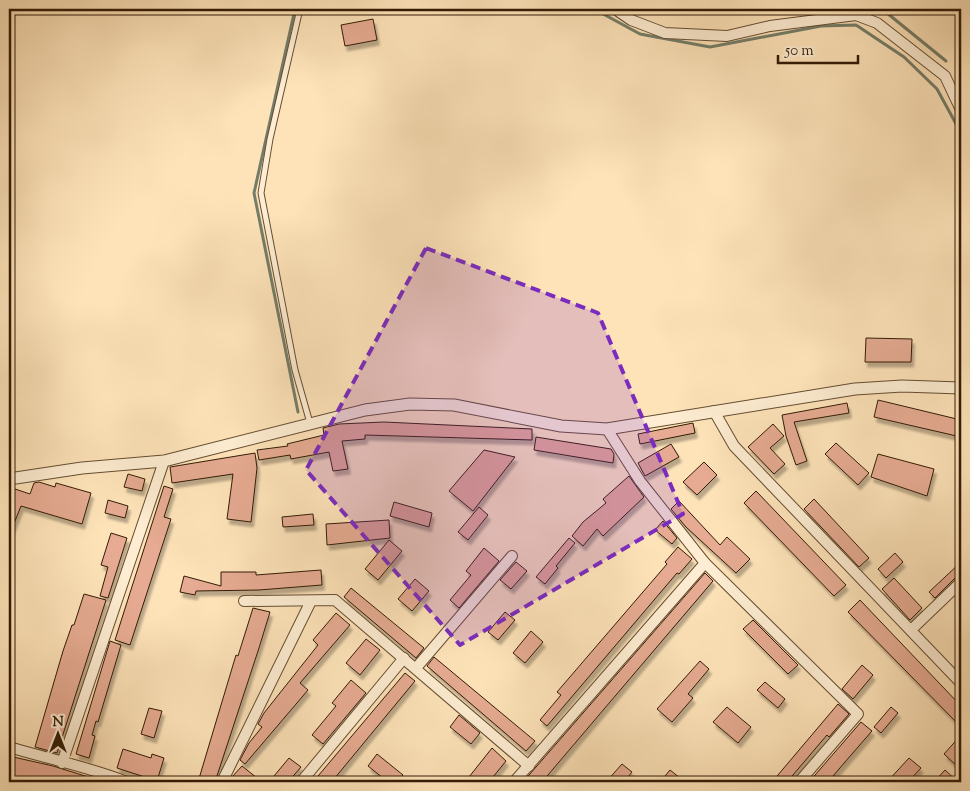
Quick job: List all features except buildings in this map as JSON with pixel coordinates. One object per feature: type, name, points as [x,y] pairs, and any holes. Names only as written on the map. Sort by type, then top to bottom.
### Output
[{"type":"street","points":[[614,9],[631,20],[665,34],[727,36],[770,26],[865,14],[945,76],[961,110]]},
{"type":"street","points":[[9,479],[82,468],[164,461],[310,423],[388,406],[454,404],[561,426],[606,429],[855,389],[902,386],[961,388]]},
{"type":"street","points":[[714,411],[734,446],[961,683]]},
{"type":"street","points":[[606,429],[640,481],[705,563],[858,714],[799,782]]},
{"type":"street","points":[[62,763],[164,461]]},
{"type":"street","points":[[416,668],[512,556]]},
{"type":"street","points":[[514,782],[705,563]]},
{"type":"street","points":[[911,630],[961,582]]},
{"type":"street","points":[[244,601],[335,600],[529,766]]},
{"type":"street","points":[[222,782],[311,601]]},
{"type":"street","points":[[301,782],[404,658]]},
{"type":"street","points":[[9,747],[62,763],[89,768],[127,782]]},
{"type":"lane","points":[[300,9],[270,139],[261,193],[294,370],[310,423]]},
{"type":"highlighted area","points":[[426,248],[598,313],[683,514],[460,645],[306,470]]},
{"type":"waterway","points":[[295,9],[254,193],[298,412]]},
{"type":"waterway","points":[[594,9],[640,34],[710,47],[821,26],[856,25],[904,57],[937,89],[961,133]]},
{"type":"waterway","points":[[882,9],[946,61]]}]
